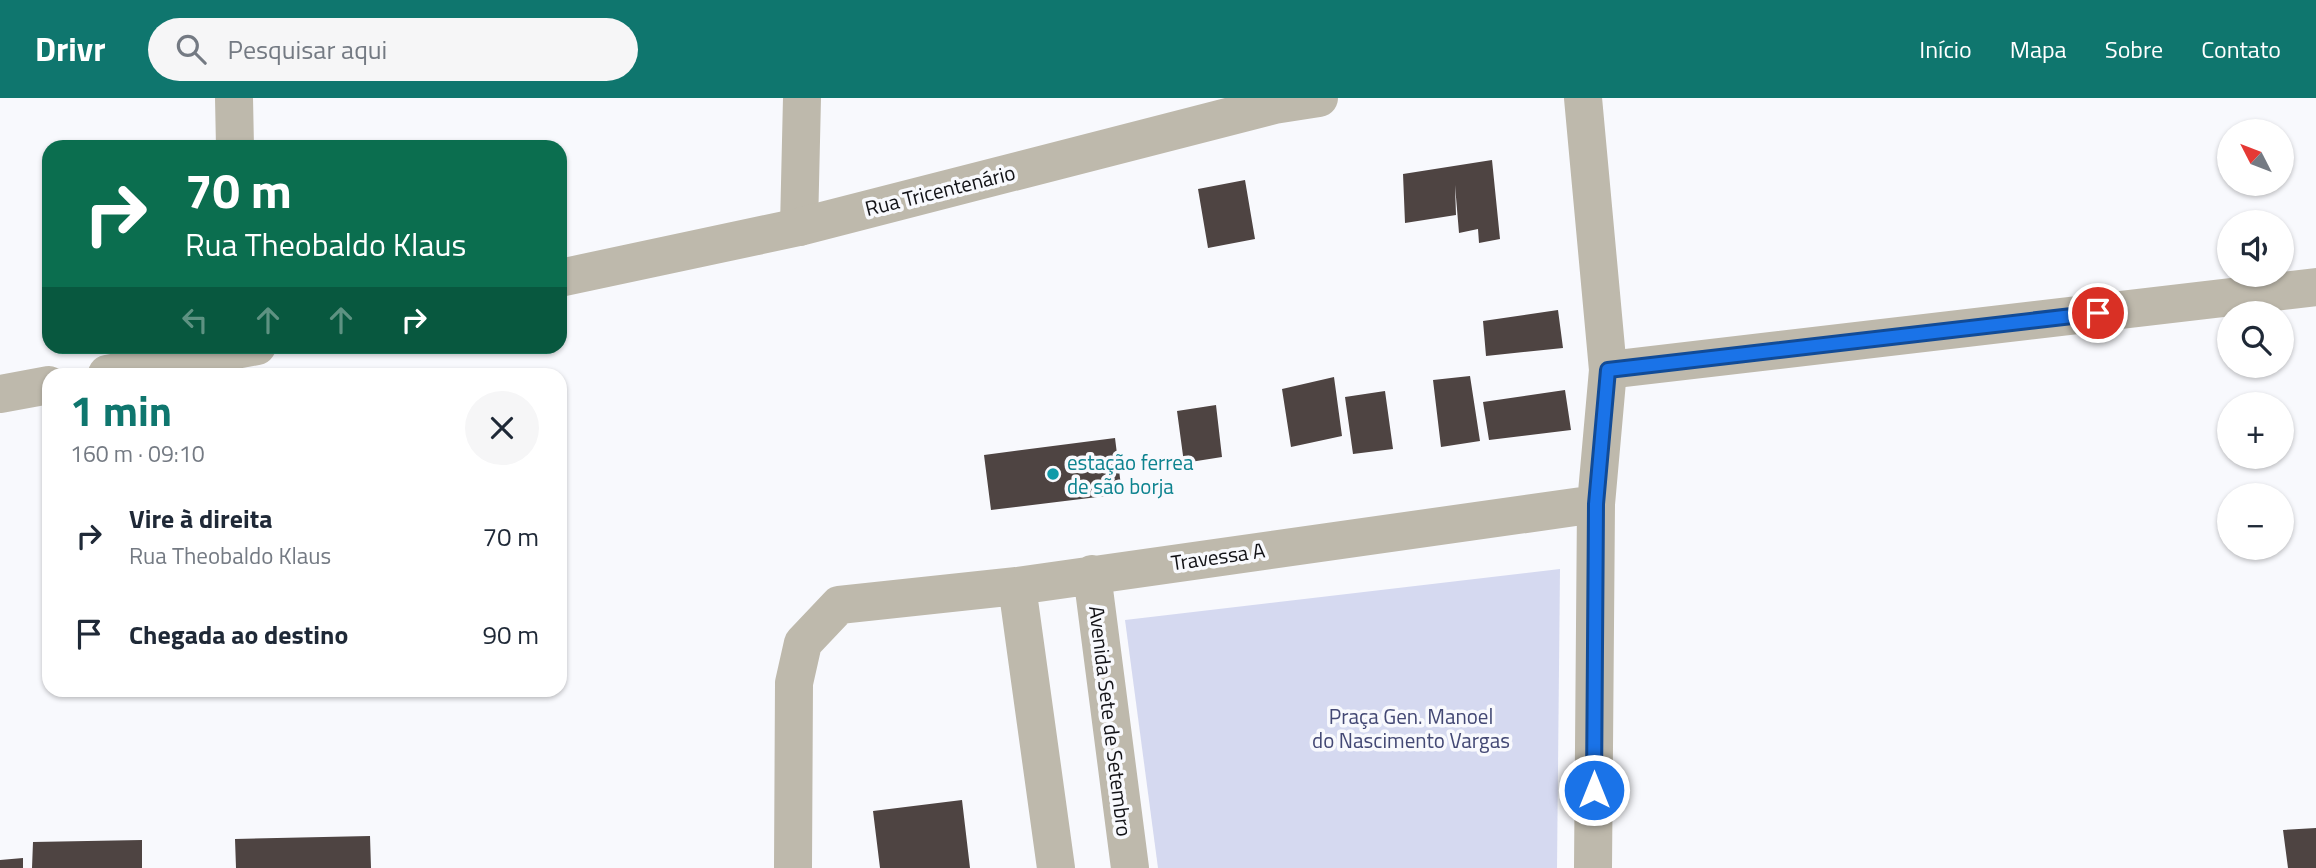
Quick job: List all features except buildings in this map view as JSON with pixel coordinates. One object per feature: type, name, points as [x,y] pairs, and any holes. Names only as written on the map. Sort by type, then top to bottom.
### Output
[{"type":"street","points":[[234,98],[235,140]]},
{"type":"street","points":[[799,226],[802,98]]},
{"type":"street","name":"Rua Tricentenário","points":[[567,276],[799,226],[1274,101],[1320,98]]},
{"type":"street","points":[[1583,98],[1608,370],[1596,504],[1593,868]]},
{"type":"street","points":[[1608,370],[2316,287]]},
{"type":"street","points":[[139,368],[213,354]]},
{"type":"street","points":[[0,394],[42,386]]},
{"type":"street","name":"Travessa A","points":[[793,868],[794,683],[803,643],[839,605],[1017,586],[1596,504]]},
{"type":"street","name":"Avenida Sete de Setembro","points":[[1092,574],[1130,868]]},
{"type":"street","points":[[1017,586],[1056,868]]},
{"type":"green space","name":"Praça Gen. Manoel do Nascimento Vargas","points":[[1560,569],[1557,868],[1158,868],[1125,620]]},
{"type":"place","name":"estação ferrea de são borja","points":[[1053,474]]},
{"type":"route","points":[[1594,790],[1596,504],[1608,370],[2098,313]]}]
